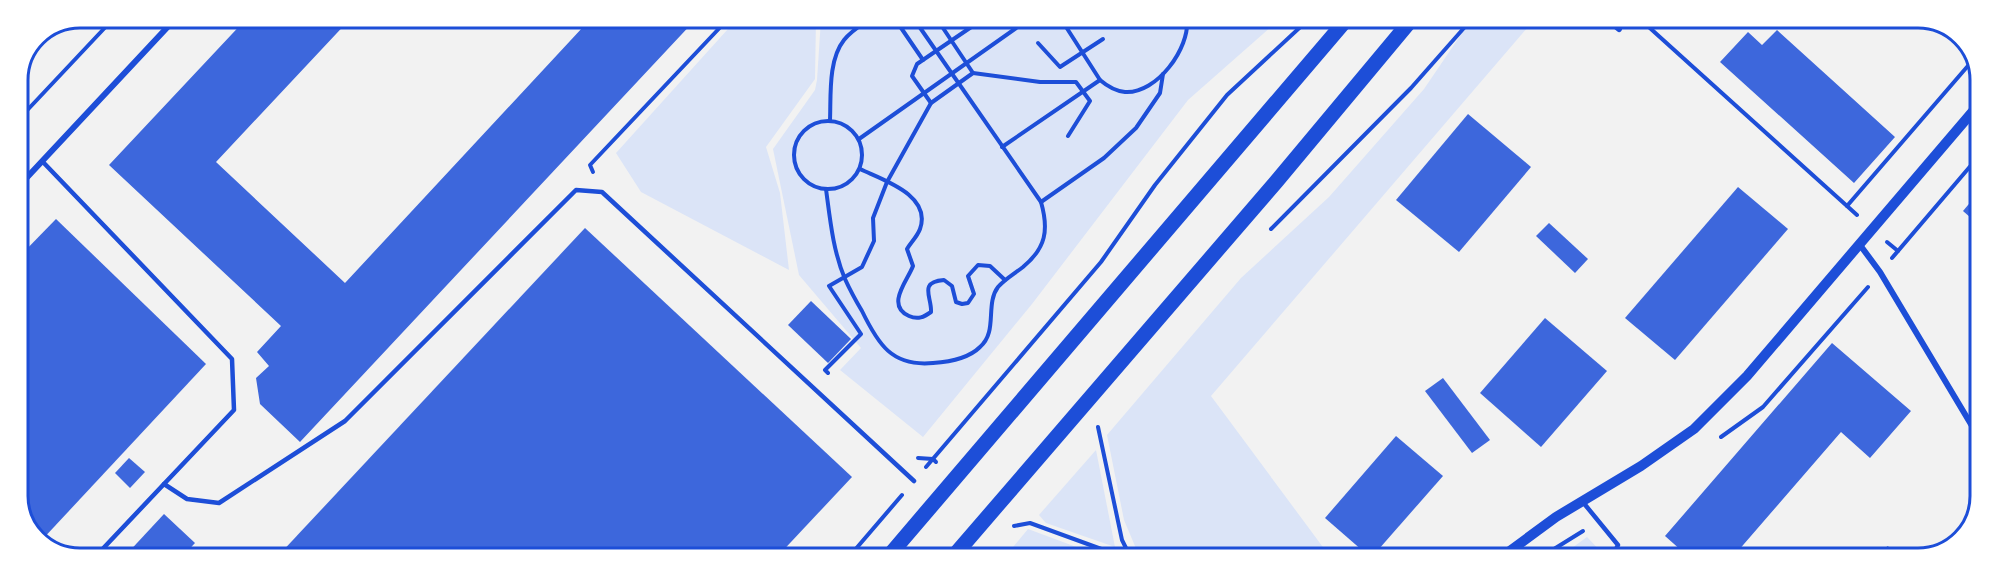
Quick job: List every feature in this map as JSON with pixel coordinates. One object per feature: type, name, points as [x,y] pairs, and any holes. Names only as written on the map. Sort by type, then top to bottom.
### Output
[{"type":"main road","points":[[896,548],[1339,28]]},
{"type":"main road","points":[[961,548],[1276,182],[1405,28]]},
{"type":"street","points":[[28,176],[167,28]]},
{"type":"street","points":[[1515,548],[1582,501],[1641,466],[1694,429],[1747,376],[1969,117]]},
{"type":"street","points":[[1856,249],[1880,272],[1970,422]]},
{"type":"lane","points":[[42,161],[232,359],[234,410],[104,548]]},
{"type":"lane","points":[[164,484],[187,499],[219,503],[345,421],[576,190],[602,192],[914,481]]},
{"type":"lane","points":[[1582,501],[1618,545],[1616,548]]},
{"type":"path","points":[[28,109],[105,28]]},
{"type":"path","points":[[602,192],[590,165],[719,28]]},
{"type":"path","points":[[830,120],[831,89],[837,51],[844,40],[859,28]]},
{"type":"path","points":[[901,28],[923,60]]},
{"type":"path","points":[[826,189],[832,235],[844,277],[875,338],[891,354],[906,362],[922,364],[957,358],[982,346],[988,336],[992,301],[996,289],[1039,251],[1045,235],[1046,219],[1041,202],[921,28]]},
{"type":"path","points":[[943,28],[973,73],[1040,82],[1076,82],[1090,101],[1068,136]]},
{"type":"path","points":[[931,103],[912,76],[917,64],[970,28]]},
{"type":"path","points":[[859,139],[1016,28]]},
{"type":"path","points":[[1067,28],[1100,80],[1115,90],[1127,92],[1141,88],[1172,64],[1184,43],[1187,28]]},
{"type":"path","points":[[857,548],[1101,262],[1155,185],[1227,95],[1299,28]]},
{"type":"path","points":[[1264,237],[1411,88],[1465,28]]},
{"type":"path","points":[[1650,28],[1898,251]]},
{"type":"path","points":[[1038,43],[1060,67],[1103,39]]},
{"type":"path","points":[[1847,206],[1968,66]]},
{"type":"path","points":[[833,378],[825,370],[861,334],[829,286],[862,267],[874,241],[873,218],[887,182],[931,103],[973,73]]},
{"type":"path","points":[[1041,202],[1104,158],[1136,128],[1161,93],[1163,73]]},
{"type":"path","points":[[1002,147],[1100,80]]},
{"type":"path","points":[[830,120],[842,123],[859,139],[862,149],[860,169],[846,184],[826,189],[815,187],[804,180],[797,171],[794,159],[795,147],[799,136],[807,127],[830,120]]},
{"type":"path","points":[[1763,407],[1969,168]]},
{"type":"path","points":[[860,169],[913,198],[922,217],[919,230],[907,249],[913,266],[898,296],[899,305],[905,314],[912,318],[919,318],[931,312],[932,305],[927,291],[931,284],[940,280],[952,286],[956,302],[969,303],[974,294],[968,276],[978,264],[990,266],[1005,280]]},
{"type":"path","points":[[1090,436],[1106,418]]},
{"type":"path","points":[[1098,427],[1122,540],[1126,548]]},
{"type":"path","points":[[915,458],[933,459],[956,478]]},
{"type":"path","points":[[994,509],[1013,526]]},
{"type":"path","points":[[1006,534],[1021,517]]},
{"type":"path","points":[[1013,526],[1030,523],[1099,548]]},
{"type":"shaded area","points":[[729,28],[816,28],[815,79],[766,147],[780,193],[789,270],[641,192],[616,153]]},
{"type":"shaded area","points":[[820,28],[1270,28],[1188,100],[1032,304],[923,437],[840,370],[861,348],[799,275],[773,149],[815,90]]},
{"type":"shaded area","points":[[1467,28],[1527,28],[1211,396],[1324,548],[1136,548],[1124,520],[1107,435],[1241,278],[1329,197],[1424,89]]},
{"type":"shaded area","points":[[1096,450],[1115,547],[1046,523],[1039,515]]},
{"type":"shaded area","points":[[1028,529],[1079,548],[1012,548]]},
{"type":"shaded area","points":[[1587,537],[1597,548],[1572,548]]},
{"type":"building","points":[[238,28],[342,28],[216,162],[345,283],[582,28],[688,28],[300,442],[260,404],[256,378],[269,366],[257,352],[281,326],[109,165]]},
{"type":"building","points":[[1777,30],[1895,137],[1854,183],[1720,62],[1748,32],[1762,45]]},
{"type":"building","points":[[1468,114],[1531,167],[1459,252],[1396,200]]},
{"type":"building","points":[[1738,187],[1788,229],[1675,360],[1625,318]]},
{"type":"building","points":[[1969,204],[1969,217],[1963,211]]},
{"type":"building","points":[[56,219],[206,364],[46,536],[39,528],[29,507],[28,247]]},
{"type":"building","points":[[1549,223],[1588,259],[1575,273],[1536,236]]},
{"type":"building","points":[[585,228],[852,477],[785,548],[285,548]]},
{"type":"building","points":[[811,301],[851,339],[828,363],[788,325]]},
{"type":"building","points":[[1545,318],[1607,371],[1541,447],[1480,393]]},
{"type":"building","points":[[1832,343],[1911,411],[1870,458],[1841,432],[1741,548],[1679,548],[1665,536]]},
{"type":"building","points":[[1443,378],[1490,440],[1472,453],[1425,391]]},
{"type":"building","points":[[1396,436],[1443,476],[1380,548],[1360,548],[1325,518]]},
{"type":"building","points":[[129,458],[145,472],[130,488],[115,473]]},
{"type":"building","points":[[164,514],[195,543],[190,548],[132,548]]}]
